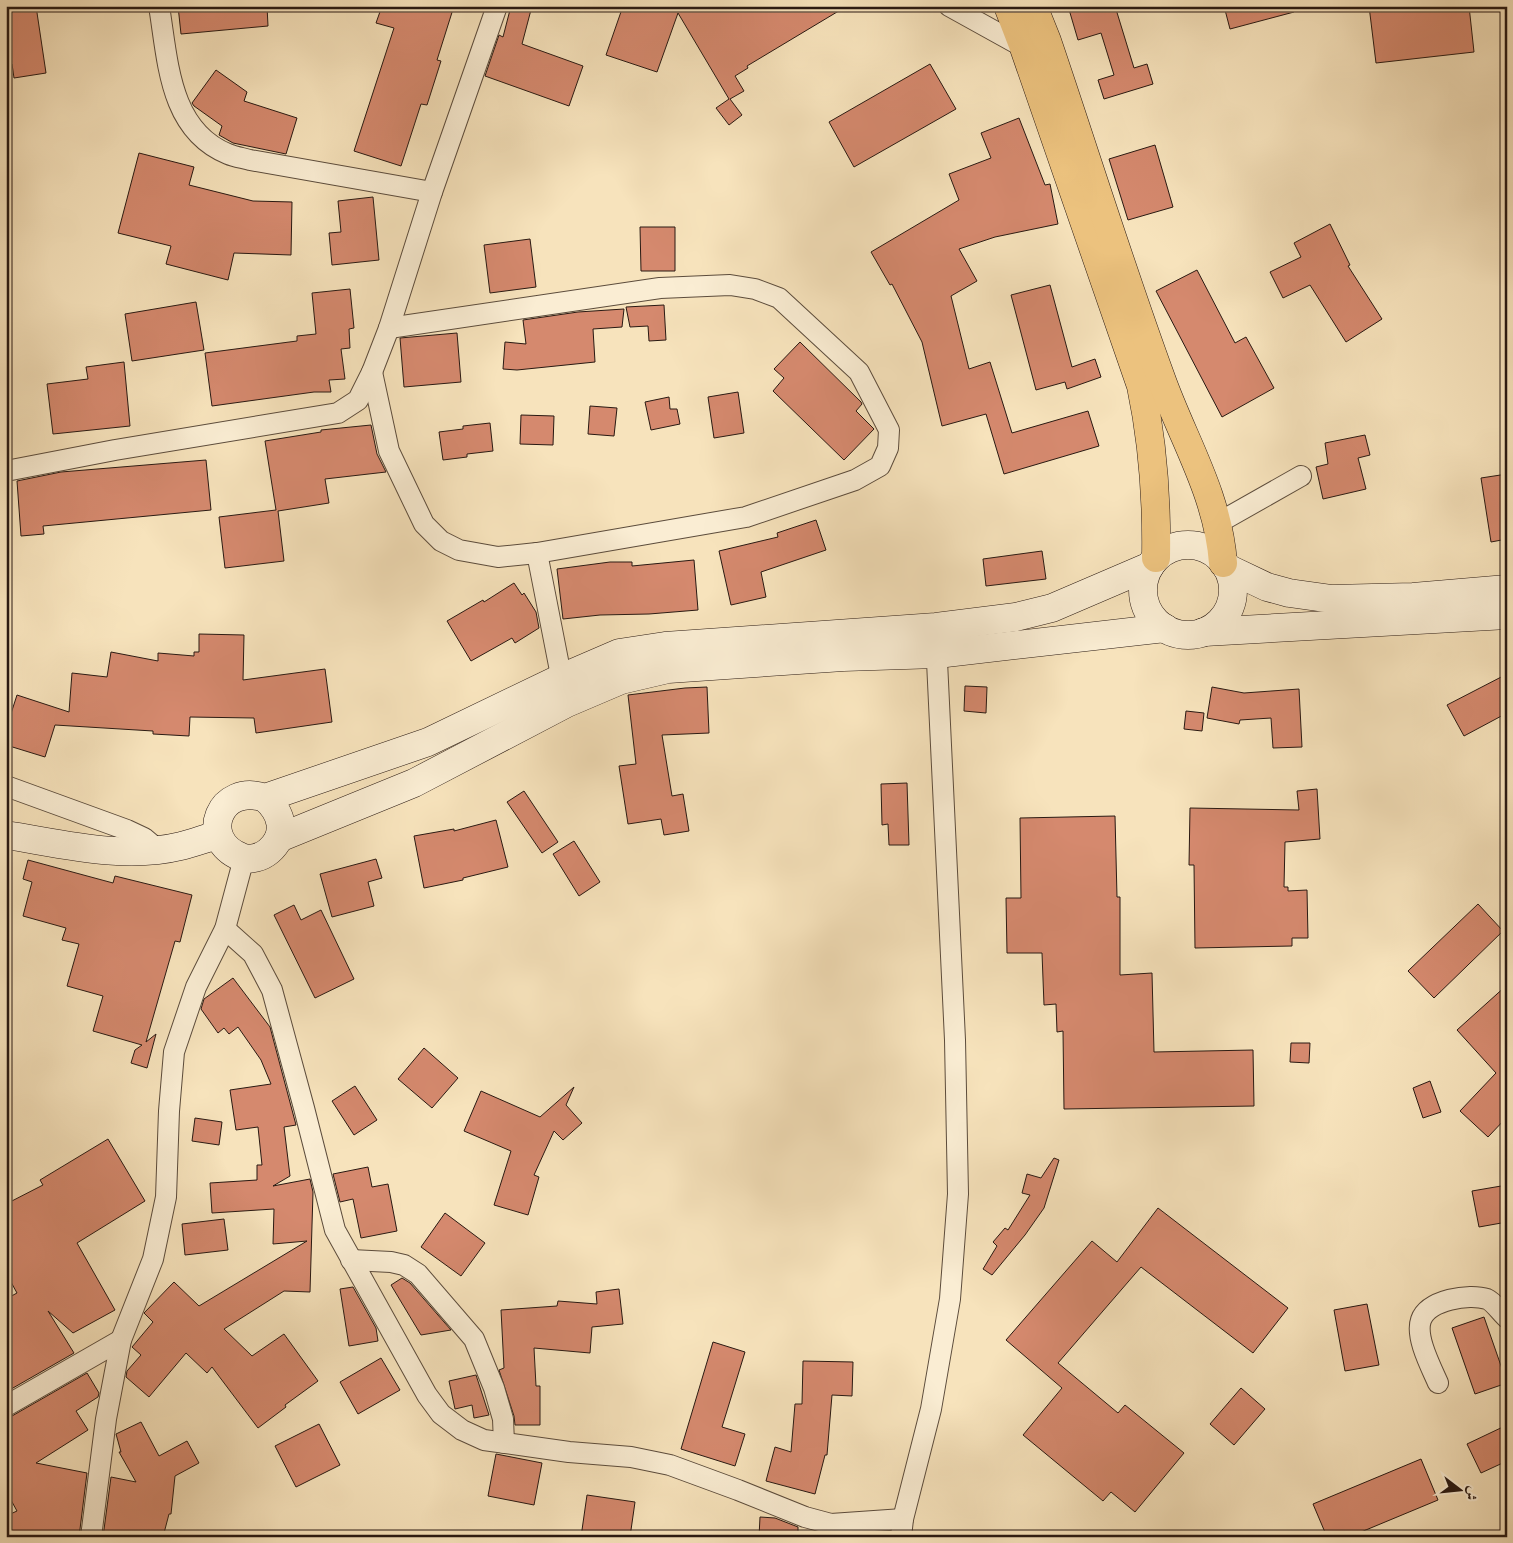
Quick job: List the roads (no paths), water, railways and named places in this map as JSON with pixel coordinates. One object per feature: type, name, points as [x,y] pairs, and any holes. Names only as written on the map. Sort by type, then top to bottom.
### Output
[{"type":"main road","points":[[1008,6],[1035,43],[1161,379],[1218,522],[1225,565],[1231,578],[1233,589],[1232,600],[1222,619],[1204,632]]},
{"type":"main road","points":[[1033,6],[1035,43],[1141,386],[1147,417],[1155,487],[1153,562],[1144,583],[1145,600],[1149,612],[1156,621],[1178,634],[1187,635],[1204,632],[1507,615]]},
{"type":"main road","points":[[279,838],[414,783],[564,691],[619,653],[665,646],[936,627],[1035,614],[1070,601],[1153,562],[1165,551],[1185,545],[1207,549],[1225,565],[1267,587],[1289,593],[1332,599],[1413,597],[1507,589]]},
{"type":"main road","points":[[265,798],[428,742],[564,691],[668,669],[843,657],[937,654],[1165,628]]},
{"type":"main road","points":[[254,794],[265,798],[274,806],[279,816],[281,827],[279,838],[274,846],[266,854],[255,858],[244,858],[230,853],[222,845],[218,835],[219,816],[224,806],[232,799],[243,795],[254,794]]},
{"type":"main road","points":[[6,835],[87,848],[126,851],[181,846],[218,835]]},
{"type":"street","points":[[159,6],[172,83],[179,106],[191,126],[208,142],[228,154],[250,160],[432,192]]},
{"type":"street","points":[[6,471],[115,450],[338,413],[358,400],[390,328],[432,192],[497,6]]},
{"type":"street","points":[[949,6],[1005,38],[1035,43]]},
{"type":"street","points":[[372,372],[389,451],[424,524],[442,541],[459,550],[498,557],[537,553],[746,518],[855,480],[880,466],[888,448],[889,430],[859,372],[778,298],[756,289],[730,285],[660,288],[390,328]]},
{"type":"street","points":[[1218,522],[1301,476]]},
{"type":"street","points":[[537,553],[564,691]]},
{"type":"street","points":[[225,929],[253,954],[272,990],[335,1230],[427,1395],[440,1414],[462,1430],[484,1440],[569,1452],[631,1457],[670,1466],[738,1490],[805,1517],[831,1524],[901,1531],[931,1409],[950,1299],[958,1194],[955,1040],[936,627]]},
{"type":"street","points":[[6,786],[127,830],[144,838],[157,849]]},
{"type":"street","points":[[92,1537],[106,1420],[121,1340],[153,1259],[166,1196],[169,1111],[174,1052],[196,987],[225,929],[244,858]]},
{"type":"street","points":[[351,1260],[391,1262],[404,1266],[418,1274],[474,1339],[494,1388],[502,1419],[504,1443]]},
{"type":"street","points":[[1438,1383],[1420,1341],[1421,1319],[1433,1305],[1464,1296],[1488,1299],[1507,1318]]},
{"type":"street","points":[[6,1406],[121,1340]]}]
